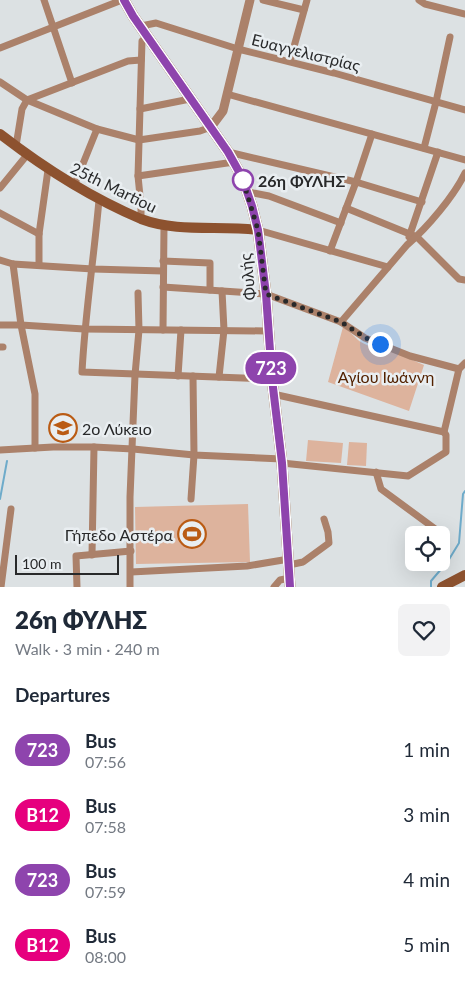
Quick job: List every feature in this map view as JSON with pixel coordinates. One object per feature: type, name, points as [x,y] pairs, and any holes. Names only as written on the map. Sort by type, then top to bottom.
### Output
[{"type":"main road","name":"Φυλής","points":[[123,0],[231,157],[248,192],[258,230],[266,294],[267,331],[282,461],[290,582]]},
{"type":"main road","name":"25th Martiou","points":[[0,134],[48,170],[74,186],[140,220],[178,228],[235,227],[258,230]]},
{"type":"main road","points":[[442,587],[465,575]]},
{"type":"street","points":[[44,0],[72,83]]},
{"type":"street","points":[[0,48],[123,0]]},
{"type":"street","points":[[0,82],[26,100],[97,129],[139,140],[200,131],[211,127],[223,111],[250,0]]},
{"type":"street","points":[[263,0],[304,10]]},
{"type":"street","points":[[290,61],[307,0]]},
{"type":"street","points":[[419,0],[425,4],[465,14]]},
{"type":"street","name":"Ευαγγελιστρίας","points":[[144,31],[156,23],[238,49],[290,61],[465,110]]},
{"type":"street","points":[[140,220],[141,206],[138,176],[141,60],[144,31]]},
{"type":"street","points":[[424,148],[450,37]]},
{"type":"street","points":[[16,146],[22,109],[26,100],[128,61],[141,60]]},
{"type":"street","points":[[227,94],[465,160]]},
{"type":"street","points":[[140,109],[190,99]]},
{"type":"street","points":[[74,186],[97,129]]},
{"type":"street","points":[[330,251],[372,134]]},
{"type":"street","points":[[414,235],[438,152]]},
{"type":"street","points":[[0,188],[27,155]]},
{"type":"street","points":[[138,176],[231,157],[356,182],[422,202]]},
{"type":"street","points":[[39,265],[39,234],[48,170]]},
{"type":"street","points":[[341,322],[414,235],[462,187],[465,172]]},
{"type":"street","points":[[248,192],[269,196],[341,223]]},
{"type":"street","points":[[99,200],[93,269],[84,329],[82,372],[272,379]]},
{"type":"street","points":[[346,208],[414,235],[459,279],[465,280]]},
{"type":"street","points":[[0,214],[27,226],[39,234]]},
{"type":"street","points":[[163,330],[164,226]]},
{"type":"street","points":[[258,230],[388,267]]},
{"type":"street","points":[[0,260],[13,264],[93,269],[163,270]]},
{"type":"street","points":[[163,261],[210,263],[210,290]]},
{"type":"street","points":[[13,264],[21,324],[35,394],[35,448]]},
{"type":"street","points":[[163,287],[266,294],[341,322],[366,338],[410,356],[459,369]]},
{"type":"street","points":[[218,377],[224,330],[222,291]]},
{"type":"street","points":[[130,587],[130,497],[135,375],[139,330],[138,293]]},
{"type":"street","points":[[0,325],[21,324],[84,329],[267,331]]},
{"type":"street","points":[[178,376],[181,330]]},
{"type":"street","points":[[0,450],[94,447],[133,449],[282,461],[408,476],[446,452],[446,435],[444,432],[459,369],[465,363]]},
{"type":"street","points":[[191,499],[194,455],[193,376]]},
{"type":"street","points":[[273,394],[444,432]]},
{"type":"street","points":[[92,555],[94,447]]},
{"type":"street","points":[[376,472],[381,489],[431,526]]},
{"type":"street","points":[[1,587],[11,509]]},
{"type":"street","points":[[131,572],[303,562],[329,543],[324,520]]},
{"type":"street","points":[[77,587],[76,556],[131,551]]},
{"type":"street","points":[[274,587],[280,580],[290,582]]},
{"type":"green space","name":"Αγίου Ιωάννη","points":[[343,327],[360,341],[373,348],[376,347],[377,350],[383,350],[382,347],[424,365],[409,411],[328,382]]},
{"type":"green space","points":[[308,440],[343,443],[341,463],[306,461]]},
{"type":"green space","points":[[349,442],[367,443],[366,466],[347,465]]},
{"type":"green space","name":"Γήπεδο Αστέρα","points":[[248,504],[250,562],[136,564],[135,507]]},
{"type":"waterway","points":[[0,499],[7,461]]},
{"type":"waterway","points":[[431,587],[431,581],[448,561],[459,543],[463,494],[465,491]]},
{"type":"bus line","name":"723","points":[[124,0],[133,16],[228,152],[242,177],[252,206],[258,230],[266,294],[267,331],[282,463],[290,587]]},
{"type":"place","name":"26η ΦΥΛΗΣ","points":[[243,180]]},
{"type":"place","name":"2ο Λύκειο","points":[[63,428]]},
{"type":"place","name":"Γήπεδο Αστέρα","points":[[192,534]]},
{"type":"route","points":[[243,180],[242,177],[258,230],[266,294],[341,322],[366,338],[380,344]]}]
